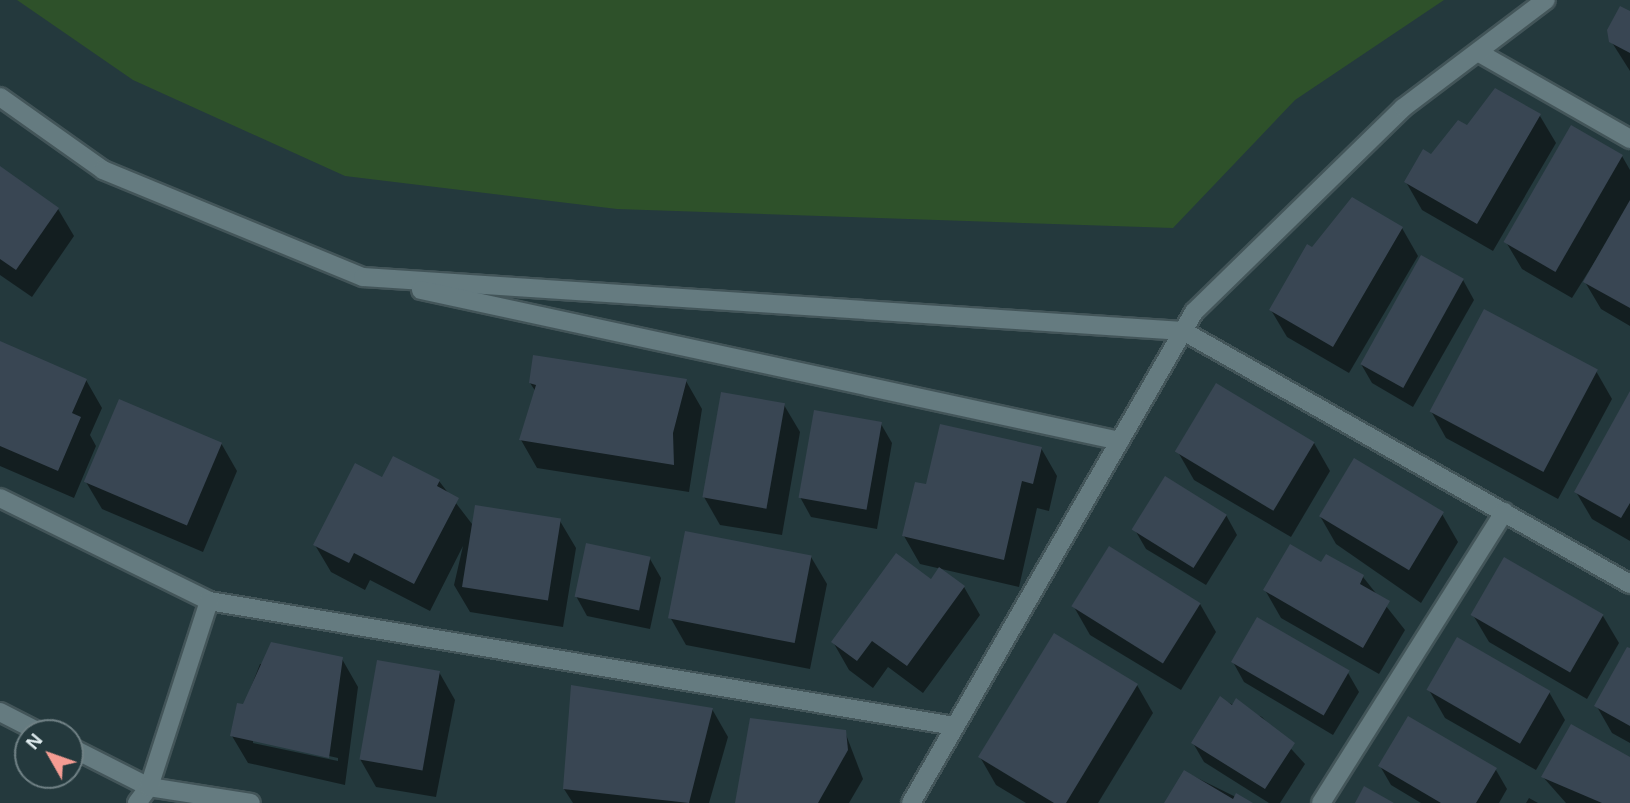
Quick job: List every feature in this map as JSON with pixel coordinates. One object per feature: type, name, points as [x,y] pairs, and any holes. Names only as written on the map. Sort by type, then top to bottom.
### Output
[{"type":"street","points":[[911,803],[1194,313],[1402,108],[1481,54],[1546,0]]},
{"type":"street","points":[[1481,54],[1630,139]]},
{"type":"street","points":[[0,97],[103,170],[363,277],[1120,440]]},
{"type":"street","points":[[363,277],[1183,331],[1630,584]]},
{"type":"street","points":[[0,498],[209,601],[954,726]]},
{"type":"street","points":[[1321,803],[1504,512]]},
{"type":"street","points":[[137,803],[149,787],[209,601]]},
{"type":"street","points":[[84,754],[149,787],[251,803]]},
{"type":"green space","points":[[17,0],[1444,0],[1295,100],[1173,228],[617,209],[345,176],[133,80]]},
{"type":"building","points":[[1620,6],[1630,11],[1630,53],[1609,42],[1607,30]]},
{"type":"building","points":[[1495,88],[1541,114],[1477,224],[1404,182],[1423,149],[1431,154],[1458,120],[1467,125]]},
{"type":"building","points":[[1571,125],[1623,155],[1555,272],[1504,242]]},
{"type":"building","points":[[0,166],[59,208],[16,270],[0,259]]},
{"type":"building","points":[[1352,197],[1403,227],[1333,347],[1269,310],[1307,244],[1312,247]]},
{"type":"building","points":[[1630,200],[1630,308],[1583,282]]},
{"type":"building","points":[[1421,255],[1464,279],[1403,388],[1360,364]]},
{"type":"building","points":[[1484,309],[1598,370],[1543,472],[1430,411]]},
{"type":"building","points":[[0,341],[87,379],[72,413],[81,417],[58,471],[0,446]]},
{"type":"building","points":[[533,355],[687,379],[673,433],[674,465],[519,440],[536,385],[529,383]]},
{"type":"building","points":[[1216,383],[1315,442],[1273,511],[1175,452]]},
{"type":"building","points":[[1630,391],[1630,503],[1621,518],[1574,492]]},
{"type":"building","points":[[721,392],[785,403],[766,509],[702,497]]},
{"type":"building","points":[[119,399],[222,443],[187,526],[84,482]]},
{"type":"building","points":[[814,410],[882,422],[866,510],[799,498]]},
{"type":"building","points":[[940,424],[1042,447],[1033,484],[1022,481],[1004,560],[902,536],[915,482],[926,484]]},
{"type":"building","points":[[393,456],[440,480],[437,486],[459,498],[414,584],[354,553],[349,563],[313,545],[355,463],[382,477]]},
{"type":"building","points":[[1354,458],[1444,512],[1409,570],[1319,516]]},
{"type":"building","points":[[1165,476],[1227,515],[1194,568],[1132,529]]},
{"type":"building","points":[[475,505],[561,519],[548,601],[462,587]]},
{"type":"building","points":[[685,531],[812,556],[795,643],[668,618]]},
{"type":"building","points":[[586,543],[651,557],[639,611],[575,597]]},
{"type":"building","points":[[1290,544],[1321,562],[1326,554],[1364,575],[1360,584],[1390,601],[1363,648],[1263,590]]},
{"type":"building","points":[[1109,546],[1201,603],[1163,663],[1071,606]]},
{"type":"building","points":[[896,553],[931,579],[939,567],[965,586],[907,666],[872,641],[857,661],[831,642]]},
{"type":"building","points":[[1504,557],[1604,615],[1570,673],[1470,615]]},
{"type":"building","points":[[1257,617],[1350,670],[1324,716],[1231,662]]},
{"type":"building","points":[[1054,633],[1138,684],[1066,803],[1054,803],[978,757]]},
{"type":"building","points":[[1457,637],[1551,691],[1520,744],[1426,690]]},
{"type":"building","points":[[271,642],[343,657],[329,758],[230,736],[237,703],[243,704]]},
{"type":"building","points":[[1627,647],[1630,648],[1630,726],[1594,706]]},
{"type":"building","points":[[377,660],[440,671],[422,771],[359,759]]},
{"type":"building","points":[[571,685],[713,708],[689,803],[563,789]]},
{"type":"building","points":[[1220,696],[1232,705],[1236,698],[1295,743],[1265,789],[1191,743]]},
{"type":"building","points":[[1408,716],[1497,768],[1476,803],[1441,803],[1378,766]]},
{"type":"building","points":[[750,718],[846,730],[848,750],[818,803],[735,803]]},
{"type":"building","points":[[1571,724],[1630,757],[1630,803],[1602,803],[1541,777]]},
{"type":"building","points":[[1184,770],[1233,799],[1236,793],[1253,803],[1164,803]]},
{"type":"building","points":[[1364,786],[1394,803],[1355,803]]}]
